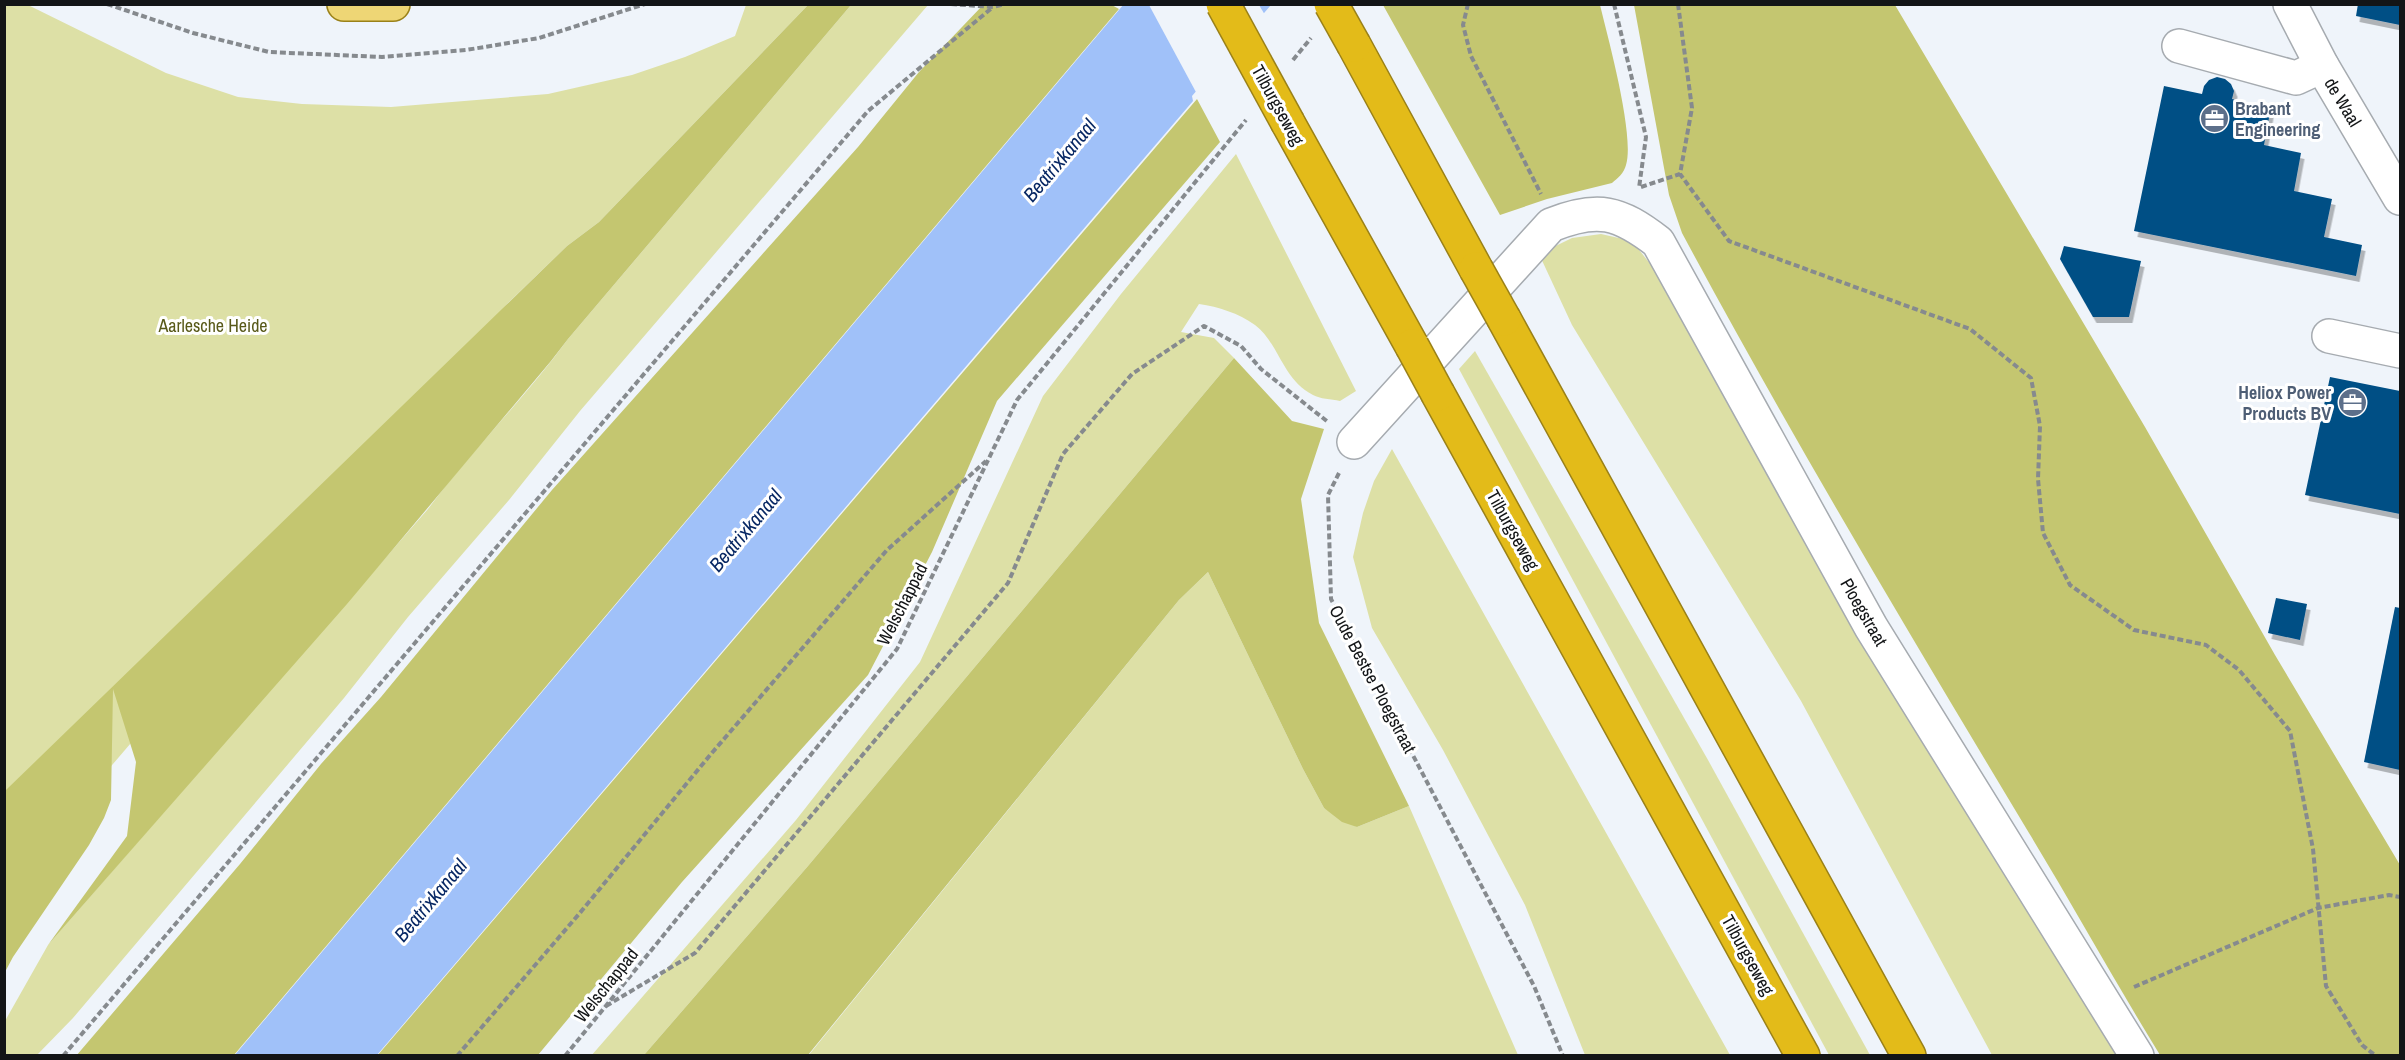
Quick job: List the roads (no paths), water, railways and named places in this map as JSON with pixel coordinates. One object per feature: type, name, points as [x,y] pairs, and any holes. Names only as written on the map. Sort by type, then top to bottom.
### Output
[{"type":"highway","name":"Tilburgseweg","points":[[1223,4],[1803,1056]]},
{"type":"highway","points":[[1331,4],[1909,1056]]},
{"type":"main road","points":[[344,4],[393,4]]},
{"type":"street","name":"de Waal","points":[[2290,4],[2322,66],[2400,198]]},
{"type":"street","points":[[2179,46],[2296,78],[2322,66]]},
{"type":"street","name":"Ploegstraat","points":[[1354,442],[1551,225],[1586,213],[1618,217],[1632,222],[1658,242],[1871,627],[2137,1056]]},
{"type":"street","points":[[2329,336],[2400,351]]},
{"type":"water","name":"Beatrixkanaal","points":[[1124,4],[1271,5],[1192,96],[1193,101],[377,1055],[234,1056]]},
{"type":"place","name":"Brabant Engineering","points":[[2214,118]]},
{"type":"place","name":"Heliox Power Products BV","points":[[2352,402]]},
{"type":"park label","name":"Aarlesche Heide","points":[[213,325]]}]
